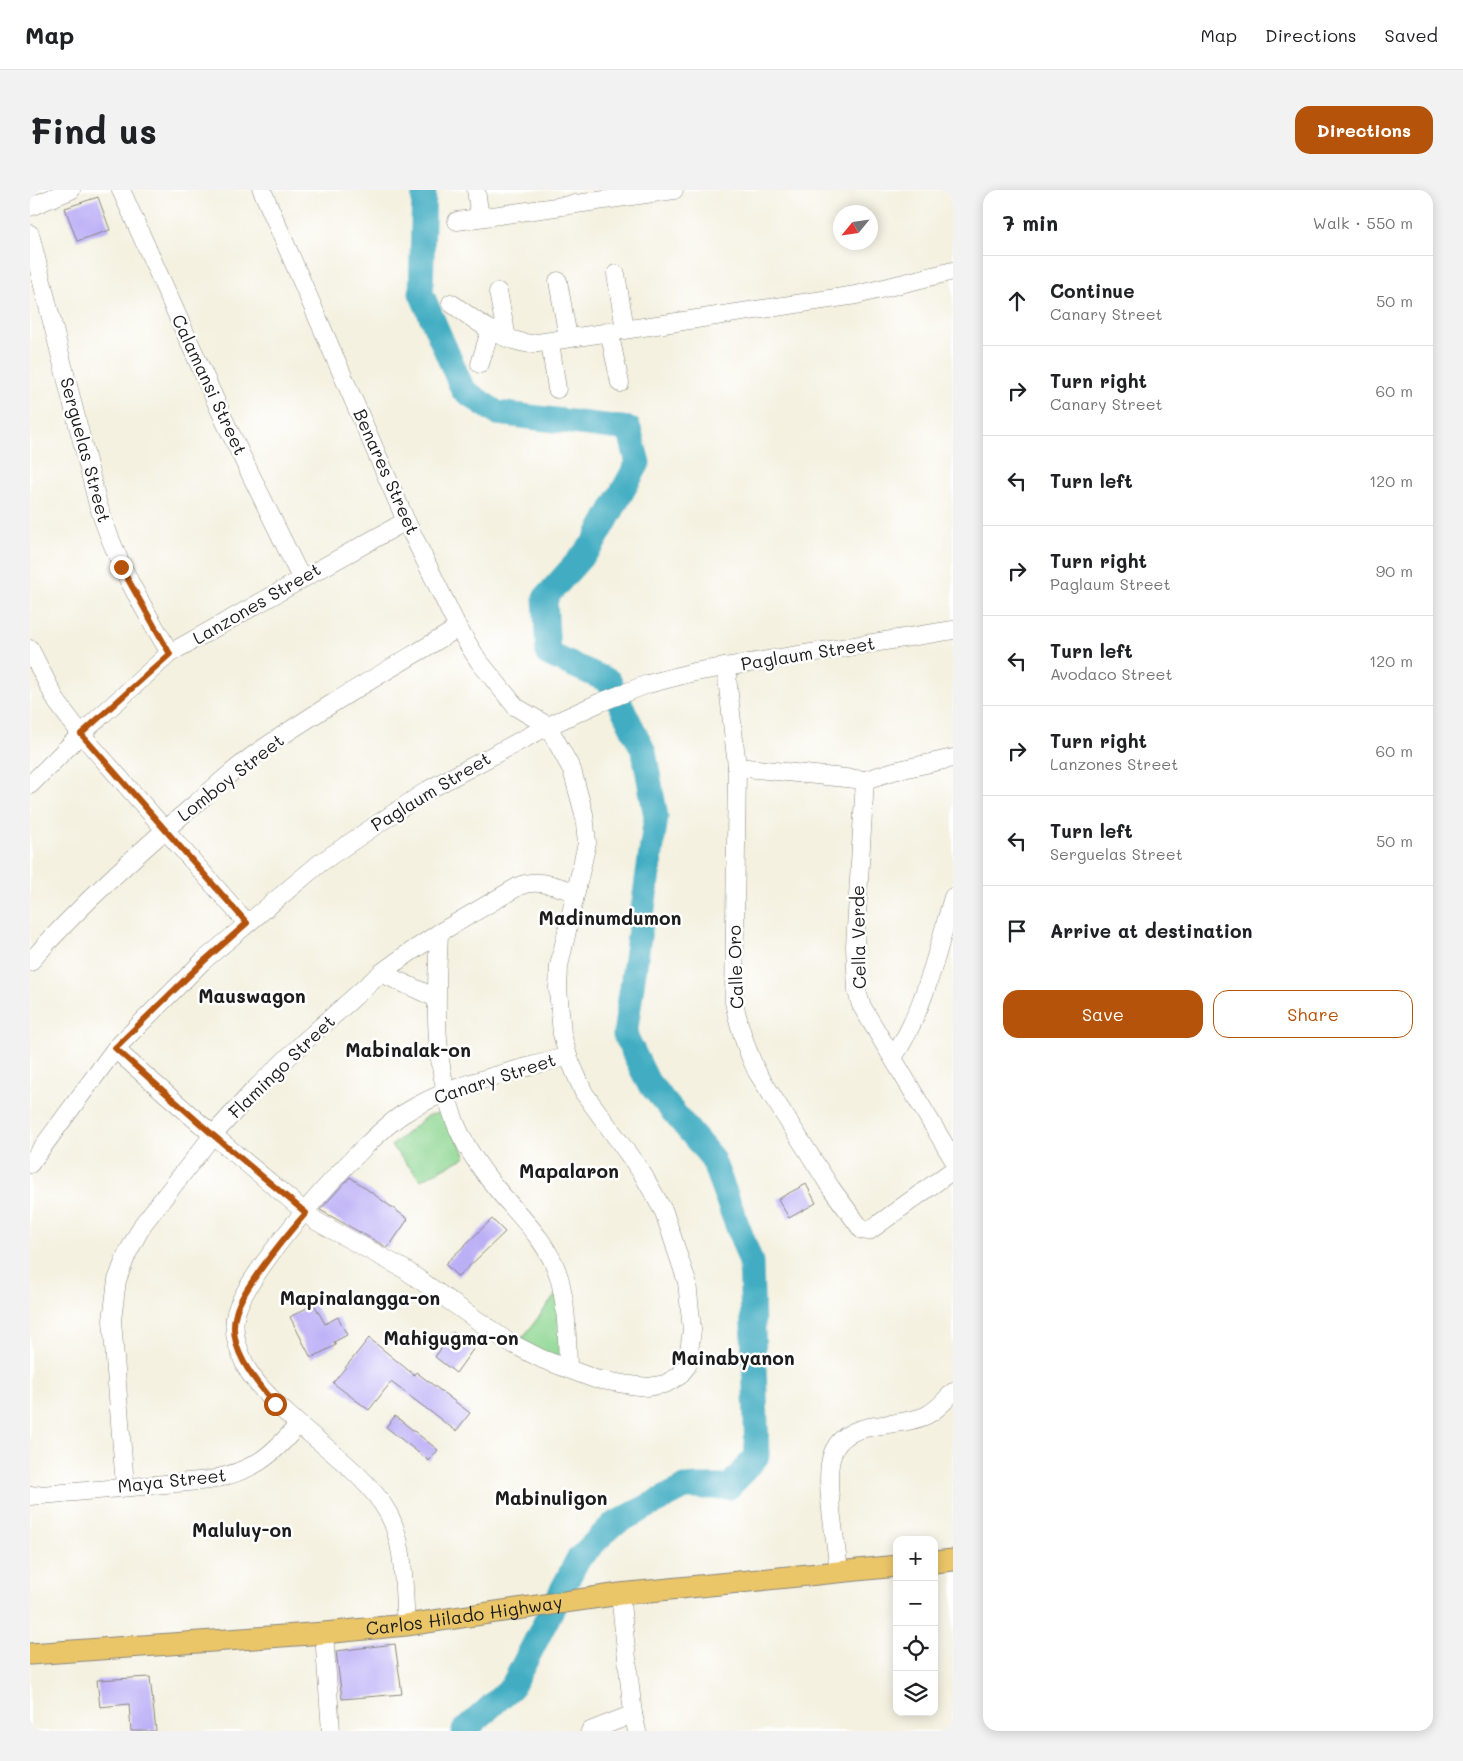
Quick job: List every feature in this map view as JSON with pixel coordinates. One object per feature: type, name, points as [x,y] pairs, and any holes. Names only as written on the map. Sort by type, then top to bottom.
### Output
[{"type":"main road","points":[[938,1562],[953,1560]]},
{"type":"main road","name":"Carlos Hilado Highway","points":[[30,1654],[324,1633],[406,1624],[620,1594],[893,1566]]},
{"type":"street","points":[[30,207],[71,190]]},
{"type":"street","name":"Calamansi Street","points":[[121,190],[226,424],[301,578]]},
{"type":"street","name":"Benares Street","points":[[262,190],[406,520],[458,628],[478,660],[516,707],[548,726]]},
{"type":"street","points":[[476,190],[480,217]]},
{"type":"street","points":[[457,221],[674,190]]},
{"type":"street","name":"Serguelas Street","points":[[30,234],[96,501],[107,535],[121,567],[170,654]]},
{"type":"street","points":[[451,303],[490,331],[531,344],[856,295],[953,271]]},
{"type":"street","points":[[616,274],[620,383]]},
{"type":"street","points":[[558,281],[568,338]]},
{"type":"street","points":[[498,292],[508,338]]},
{"type":"street","points":[[480,364],[490,331]]},
{"type":"street","points":[[550,342],[557,389]]},
{"type":"street","name":"Lanzones Street","points":[[30,785],[81,734],[170,654],[406,520]]},
{"type":"street","name":"Lomboy Street","points":[[30,962],[75,913],[164,830],[254,755],[337,700],[458,628]]},
{"type":"street","name":"Paglaum Street","points":[[30,1164],[115,1048],[204,961],[320,863],[386,816],[428,790],[548,726],[601,702],[648,684],[694,672],[953,630]]},
{"type":"street","points":[[30,649],[57,702],[81,734],[247,923]]},
{"type":"street","name":"Calle Oro","points":[[726,668],[737,767],[734,1002],[738,1025],[749,1056],[831,1188],[862,1230],[869,1232],[953,1170]]},
{"type":"street","points":[[115,1048],[213,1135],[306,1213],[325,1227],[350,1238],[404,1269],[506,1341],[542,1359],[568,1367],[595,1379],[648,1387],[665,1384],[679,1376],[687,1366],[692,1330],[687,1282],[664,1212],[642,1173],[584,1093],[568,1056],[562,1034],[558,989],[564,935],[587,843],[587,828],[572,770],[548,726]]},
{"type":"street","points":[[737,767],[865,780],[894,771],[953,758]]},
{"type":"street","name":"Cella Verde","points":[[865,780],[857,893],[855,946],[857,991],[866,1015],[894,1056],[953,1159]]},
{"type":"street","name":"Flamingo Street","points":[[125,1486],[112,1320],[117,1280],[127,1254],[143,1224],[213,1135],[279,1065],[381,973],[439,933],[526,883],[545,883],[576,892]]},
{"type":"street","points":[[894,1056],[907,1034],[918,1006],[953,897]]},
{"type":"street","points":[[439,933],[436,998],[446,1092],[456,1124],[472,1155],[497,1189],[526,1220],[545,1249],[558,1275],[565,1309],[568,1367]]},
{"type":"street","points":[[381,973],[436,998]]},
{"type":"street","name":"Canary Street","points":[[406,1624],[401,1559],[397,1534],[389,1513],[362,1478],[297,1426],[257,1384],[248,1370],[236,1343],[235,1314],[240,1300],[264,1265],[340,1172],[385,1128],[403,1114],[446,1092],[568,1056]]},
{"type":"street","points":[[838,1571],[829,1477],[832,1453],[846,1434],[854,1430],[900,1422],[928,1414],[953,1392]]},
{"type":"street","name":"Maya Street","points":[[30,1496],[125,1486],[210,1480],[234,1474],[269,1457],[297,1426]]},
{"type":"street","points":[[590,1731],[635,1723],[620,1594]]},
{"type":"street","points":[[324,1633],[331,1731]]},
{"type":"green space","points":[[445,1111],[466,1157],[421,1180],[391,1146],[427,1116]]},
{"type":"green space","points":[[563,1285],[567,1367],[521,1340]]},
{"type":"building","points":[[98,197],[110,230],[77,241],[65,208]]},
{"type":"building","points":[[350,1177],[408,1219],[388,1248],[320,1210]]},
{"type":"building","points":[[806,1184],[816,1203],[789,1218],[778,1199]]},
{"type":"building","points":[[492,1219],[505,1232],[458,1277],[445,1264]]},
{"type":"building","points":[[314,1304],[325,1324],[338,1317],[347,1335],[334,1342],[336,1345],[311,1358],[290,1317]]},
{"type":"building","points":[[453,1332],[474,1348],[456,1373],[435,1357]]},
{"type":"building","points":[[369,1338],[414,1375],[416,1372],[470,1413],[456,1431],[391,1382],[369,1410],[333,1383]]},
{"type":"building","points":[[395,1416],[438,1450],[429,1461],[386,1427]]},
{"type":"building","points":[[395,1644],[402,1694],[342,1699],[336,1651]]},
{"type":"building","points":[[150,1677],[156,1731],[131,1731],[129,1704],[100,1707],[97,1680]]},
{"type":"waterway","points":[[424,190],[421,293],[463,390],[497,413],[629,429],[638,463],[593,544],[545,598],[548,654],[609,681],[644,752],[656,817],[625,1035],[648,1082],[712,1158],[751,1262],[757,1456],[729,1487],[685,1487],[612,1525],[578,1559],[512,1687],[464,1731]]},
{"type":"district","name":"Madinumdumon","points":[[610,918]]},
{"type":"district","name":"Mauswagon","points":[[252,996]]},
{"type":"district","name":"Mabinalak-on","points":[[408,1050]]},
{"type":"district","name":"Mapalaron","points":[[569,1171]]},
{"type":"district","name":"Mapinalangga-on","points":[[360,1298]]},
{"type":"district","name":"Mahigugma-on","points":[[451,1338]]},
{"type":"district","name":"Mainabyanon","points":[[733,1358]]},
{"type":"district","name":"Mabinuligon","points":[[551,1498]]},
{"type":"district","name":"Maluluy-on","points":[[242,1530]]},
{"type":"route","points":[[121,567],[170,654],[81,734],[247,923],[156,1006],[115,1048],[213,1135],[306,1213],[275,1248],[240,1300],[235,1314],[236,1343],[248,1370],[257,1384],[275,1404]]}]
